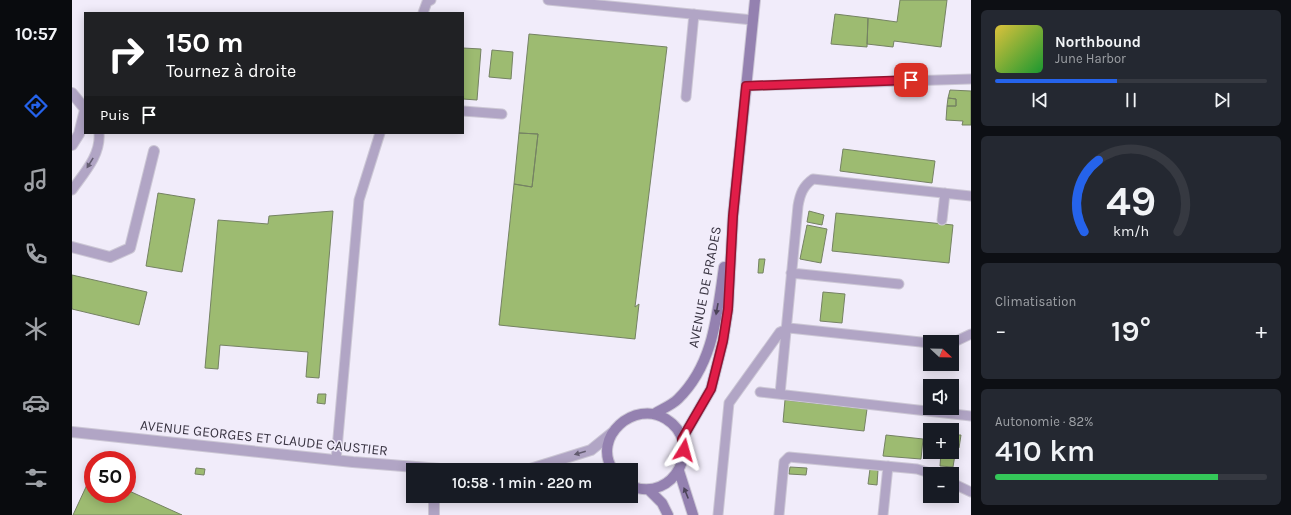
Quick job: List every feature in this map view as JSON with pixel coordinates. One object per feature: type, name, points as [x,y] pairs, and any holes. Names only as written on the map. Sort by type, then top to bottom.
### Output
[{"type":"main road","name":"AVENUE DE PRADES","points":[[682,439],[711,389],[723,341],[728,309],[733,216],[755,0]]},
{"type":"main road","name":"AVENUE DE PRADES","points":[[654,414],[677,400],[693,382],[704,363],[711,343],[733,216]]},
{"type":"main road","points":[[610,463],[608,456],[608,444],[612,433],[620,423],[630,416],[642,413],[654,414],[667,419],[676,428],[682,439],[684,450],[683,461],[679,471],[666,484],[649,490],[638,488]]},
{"type":"main road","points":[[679,471],[693,515]]},
{"type":"main road","points":[[649,490],[662,503],[668,515]]},
{"type":"street","points":[[72,93],[84,109]]},
{"type":"street","points":[[72,146],[79,134],[84,114]]},
{"type":"street","points":[[72,248],[110,257],[130,248],[154,151]]},
{"type":"street","name":"AVENUE GEORGES ET CLAUDE CAUSTIER","points":[[72,432],[406,466]]},
{"type":"street","points":[[549,463],[591,450],[612,433]]},
{"type":"street","points":[[434,503],[434,515]]},
{"type":"lane","points":[[423,12],[427,2],[431,0]]},
{"type":"lane","points":[[548,0],[753,20]]},
{"type":"lane","points":[[686,97],[694,14]]},
{"type":"lane","points":[[746,86],[971,79]]},
{"type":"lane","points":[[464,111],[502,114]]},
{"type":"lane","points":[[72,190],[92,160],[100,142],[99,134]]},
{"type":"lane","points":[[336,460],[359,200],[380,134]]},
{"type":"lane","points":[[780,394],[786,338],[785,330],[800,193],[807,183],[813,179],[971,196]]},
{"type":"lane","points":[[942,220],[945,193]]},
{"type":"lane","points":[[791,273],[899,284]]},
{"type":"lane","points":[[718,515],[729,403],[780,332],[789,328],[923,342]]},
{"type":"lane","points":[[959,340],[971,334]]},
{"type":"lane","points":[[760,392],[971,416]]},
{"type":"lane","points":[[778,515],[784,462],[788,457],[923,471]]},
{"type":"lane","points":[[883,515],[888,466]]},
{"type":"lane","points":[[959,486],[971,492]]},
{"type":"building","points":[[900,0],[947,0],[941,47],[894,41],[893,47],[867,44],[868,18],[897,22]]},
{"type":"building","points":[[835,14],[868,18],[867,47],[831,44]]},
{"type":"building","points":[[529,34],[667,47],[635,307],[639,304],[635,339],[499,325],[514,184],[532,187],[538,134],[519,133]]},
{"type":"building","points":[[464,48],[481,49],[477,100],[464,99]]},
{"type":"building","points":[[492,50],[513,52],[511,79],[489,77]]},
{"type":"building","points":[[950,90],[971,91],[971,125],[962,125],[963,121],[946,120],[947,106],[956,106],[956,99],[948,98]]},
{"type":"building","points":[[948,98],[956,99],[956,106],[947,106]]},
{"type":"building","points":[[519,133],[538,134],[532,187],[514,184]]},
{"type":"building","points":[[843,149],[935,161],[932,183],[840,171]]},
{"type":"building","points":[[158,193],[195,199],[182,272],[146,266]]},
{"type":"building","points":[[333,211],[319,378],[306,377],[308,352],[220,345],[218,369],[205,368],[218,220],[268,224],[269,216]]},
{"type":"building","points":[[809,211],[824,215],[822,225],[807,222]]},
{"type":"building","points":[[836,213],[953,225],[949,263],[832,251]]},
{"type":"building","points":[[807,225],[827,229],[821,263],[800,259]]},
{"type":"building","points":[[759,259],[765,259],[763,273],[758,273]]},
{"type":"building","points":[[72,275],[147,292],[139,325],[72,309]]},
{"type":"building","points":[[823,292],[845,294],[842,323],[820,321]]},
{"type":"building","points":[[318,394],[326,394],[325,404],[317,403]]},
{"type":"building","points":[[785,400],[867,409],[864,431],[783,422]]},
{"type":"building","points":[[886,435],[923,439],[921,459],[883,456]]},
{"type":"building","points":[[959,435],[961,435],[959,448]]},
{"type":"building","points":[[940,459],[954,459],[953,467],[940,466]]},
{"type":"building","points":[[790,467],[807,468],[806,475],[789,474]]},
{"type":"building","points":[[196,468],[205,469],[204,475],[195,474]]},
{"type":"building","points":[[870,469],[878,470],[877,485],[868,484]]},
{"type":"building","points":[[84,491],[84,503],[136,503],[136,494],[182,515],[73,515]]},
{"type":"route","points":[[684,450],[682,439],[711,389],[723,341],[728,309],[733,216],[746,86],[911,80]]}]
